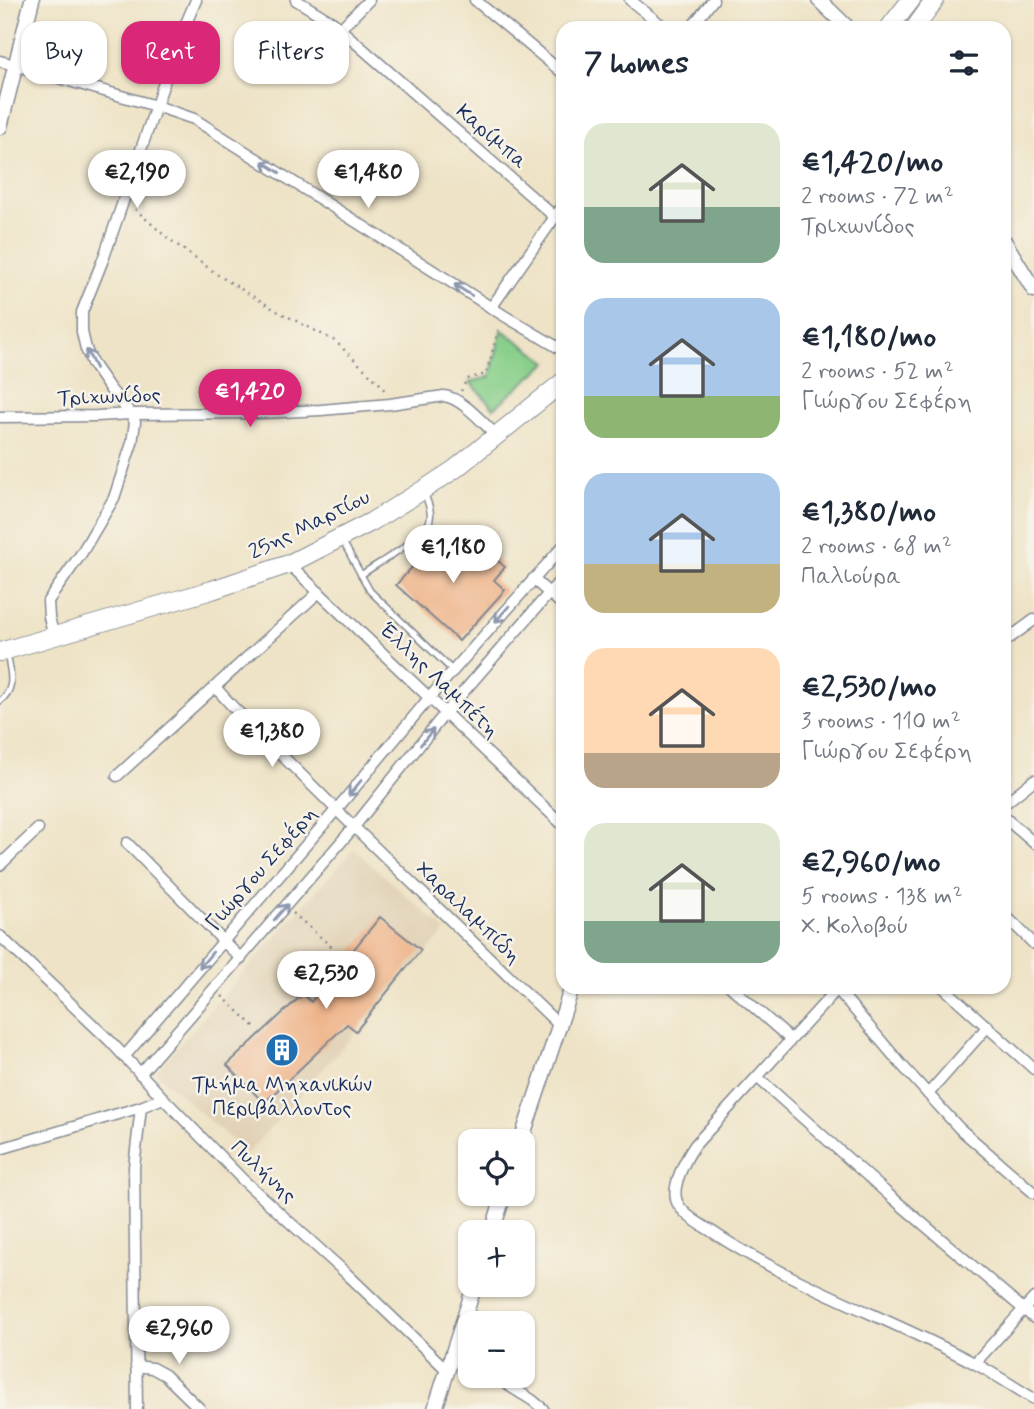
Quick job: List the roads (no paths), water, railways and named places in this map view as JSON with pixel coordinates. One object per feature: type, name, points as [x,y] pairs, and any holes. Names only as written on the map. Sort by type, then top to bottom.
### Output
[{"type":"main road","points":[[894,21],[911,0]]},
{"type":"main road","points":[[920,21],[935,0]]},
{"type":"main road","name":"25ης Μαρτίου","points":[[3,651],[212,590],[289,564],[424,491],[556,388]]},
{"type":"street","points":[[0,127],[32,0]]},
{"type":"street","points":[[54,637],[48,601],[81,554],[114,498],[132,443],[135,422],[92,363],[83,340],[81,323],[85,303],[104,257],[178,42],[196,0]]},
{"type":"street","name":"Καρίμπα","points":[[296,0],[330,21]]},
{"type":"street","points":[[354,0],[354,15]]},
{"type":"street","points":[[348,21],[369,0]]},
{"type":"street","points":[[475,0],[556,67]]},
{"type":"street","points":[[630,0],[656,21]]},
{"type":"street","points":[[696,21],[713,0]]},
{"type":"street","points":[[820,0],[841,21]]},
{"type":"street","name":"Καρίμπα","points":[[349,36],[555,217]]},
{"type":"street","points":[[0,61],[194,119],[556,346]]},
{"type":"street","points":[[491,307],[555,217]]},
{"type":"street","points":[[1011,252],[1034,290]]},
{"type":"street","name":"Τριχωνίδος","points":[[0,417],[261,414],[321,411],[444,396],[457,401],[497,436]]},
{"type":"street","name":"Γιώργου Σεφέρη","points":[[124,1057],[453,670],[556,554]]},
{"type":"street","name":"Έλλης Λαμπέτη","points":[[289,564],[556,818]]},
{"type":"street","points":[[533,579],[556,599]]},
{"type":"street","name":"Γιώργου Σεφέρη","points":[[140,1074],[354,827],[446,712],[556,585]]},
{"type":"street","points":[[117,776],[319,592]]},
{"type":"street","points":[[1011,637],[1034,620]]},
{"type":"street","name":"Χαραλαμπίδη","points":[[215,687],[336,810],[558,1024]]},
{"type":"street","points":[[1011,798],[1034,780]]},
{"type":"street","points":[[1011,823],[1034,843]]},
{"type":"street","points":[[0,865],[38,829]]},
{"type":"street","points":[[127,843],[241,959]]},
{"type":"street","points":[[1011,921],[1034,944]]},
{"type":"street","name":"Πυλήνης","points":[[0,936],[124,1057],[243,1180],[447,1370]]},
{"type":"street","points":[[525,1129],[569,994]]},
{"type":"street","points":[[739,994],[790,1039]]},
{"type":"street","points":[[832,994],[695,1145],[687,1157],[676,1189],[677,1201],[697,1222],[755,1259],[975,1363],[1034,1399]]},
{"type":"street","points":[[843,994],[959,1128],[1034,1193]]},
{"type":"street","points":[[951,994],[1034,1069]]},
{"type":"street","points":[[928,1094],[988,1026]]},
{"type":"street","points":[[757,1077],[889,1195],[1034,1318]]},
{"type":"street","points":[[0,1149],[163,1098]]},
{"type":"street","points":[[137,1409],[134,1167],[141,1107]]},
{"type":"street","points":[[435,1409],[471,1297]]},
{"type":"street","points":[[975,1363],[1034,1298]]},
{"type":"street","points":[[454,1351],[458,1354]]},
{"type":"street","points":[[136,1366],[152,1367],[165,1375],[200,1409]]},
{"type":"street","points":[[511,1388],[543,1409]]},
{"type":"lane","points":[[360,575],[420,536],[428,526],[431,511],[424,491]]},
{"type":"lane","points":[[340,538],[370,591],[453,670]]},
{"type":"lane","points":[[0,701],[9,692],[11,684],[3,651]]},
{"type":"place","name":"Τμήμα Μηχανικών Περιβάλλοντος","points":[[282,1050]]}]
